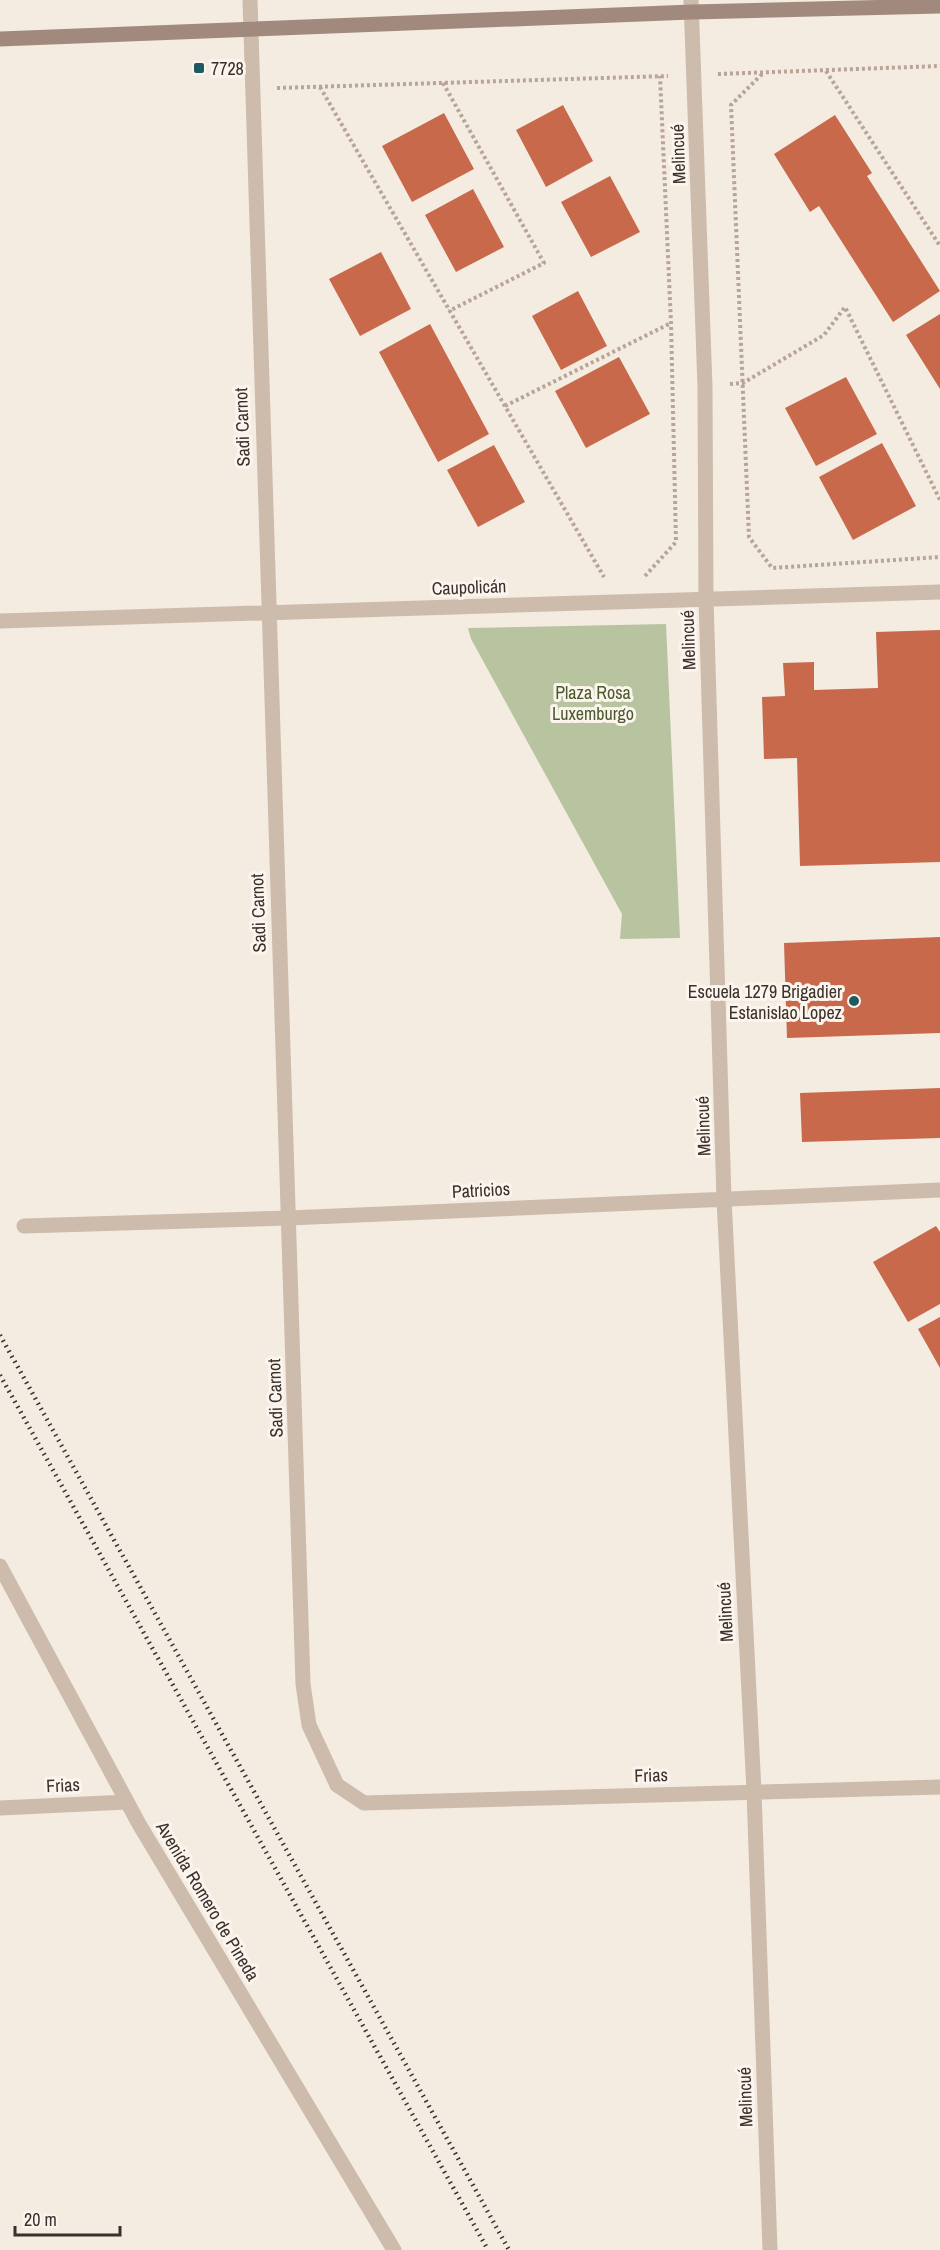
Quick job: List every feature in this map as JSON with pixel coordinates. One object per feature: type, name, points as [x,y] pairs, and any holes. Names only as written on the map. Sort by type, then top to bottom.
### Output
[{"type":"main road","points":[[0,39],[250,30],[692,6],[940,6]]},
{"type":"street","name":"Sadi Carnot","points":[[250,0],[267,612],[303,1684],[309,1725],[337,1785],[364,1803]]},
{"type":"street","name":"Melincué","points":[[692,6],[705,387],[706,599],[724,1199],[754,1791],[770,2250]]},
{"type":"street","name":"Caupolicán","points":[[0,621],[940,592]]},
{"type":"street","name":"Patricios","points":[[24,1226],[289,1218],[940,1190]]},
{"type":"street","name":"Avenida Romero de Pineda","points":[[0,1566],[127,1802],[394,2250]]},
{"type":"street","name":"Frias","points":[[364,1803],[940,1787]]},
{"type":"street","name":"Frias","points":[[0,1808],[127,1802]]},
{"type":"path","points":[[252,89],[940,66]]},
{"type":"path","points":[[826,71],[940,246]]},
{"type":"path","points":[[763,73],[731,105],[749,537],[772,568],[940,557]]},
{"type":"path","points":[[634,577],[644,577],[676,542],[671,323],[660,76]]},
{"type":"path","points":[[443,83],[544,263],[449,311]]},
{"type":"path","points":[[320,87],[604,577],[615,602]]},
{"type":"path","points":[[705,387],[743,382],[824,335],[845,307],[940,500]]},
{"type":"path","points":[[505,406],[671,323]]},
{"type":"path","points":[[604,577],[614,577]]},
{"type":"green space","name":"Plaza Rosa Luxemburgo","points":[[666,624],[680,938],[620,939],[622,914],[471,639],[468,628]]},
{"type":"building","points":[[563,105],[593,161],[546,187],[516,130]]},
{"type":"building","points":[[444,113],[474,169],[412,202],[382,146]]},
{"type":"building","points":[[835,115],[872,173],[867,176],[940,291],[893,322],[819,206],[810,212],[774,154]]},
{"type":"building","points":[[610,176],[640,232],[591,257],[561,202]]},
{"type":"building","points":[[473,189],[504,247],[456,272],[425,215]]},
{"type":"building","points":[[381,252],[411,309],[360,336],[329,279]]},
{"type":"building","points":[[578,291],[607,346],[561,370],[532,316]]},
{"type":"building","points":[[940,314],[940,389],[906,335]]},
{"type":"building","points":[[430,324],[489,434],[438,462],[379,352]]},
{"type":"building","points":[[619,357],[650,414],[586,448],[555,391]]},
{"type":"building","points":[[846,377],[877,434],[816,466],[785,408]]},
{"type":"building","points":[[882,443],[916,506],[853,540],[819,477]]},
{"type":"building","points":[[494,445],[525,502],[478,527],[447,470]]},
{"type":"building","points":[[940,630],[940,862],[800,866],[797,758],[764,759],[762,697],[785,696],[783,663],[814,662],[814,690],[878,688],[876,632]]},
{"type":"building","points":[[940,937],[940,1033],[787,1038],[784,943]]},
{"type":"building","points":[[940,1088],[940,1138],[802,1142],[800,1093]]},
{"type":"building","points":[[936,1226],[940,1232],[940,1304],[908,1322],[873,1262]]},
{"type":"building","points":[[940,1317],[940,1368],[918,1329]]},
{"type":"railway","points":[[0,1335],[509,2250]]},
{"type":"railway","points":[[0,1375],[488,2250]]},
{"type":"place","name":"7728","points":[[199,68]]},
{"type":"place","name":"Escuela 1279 Brigadier Estanislao Lopez","points":[[854,1001]]}]
